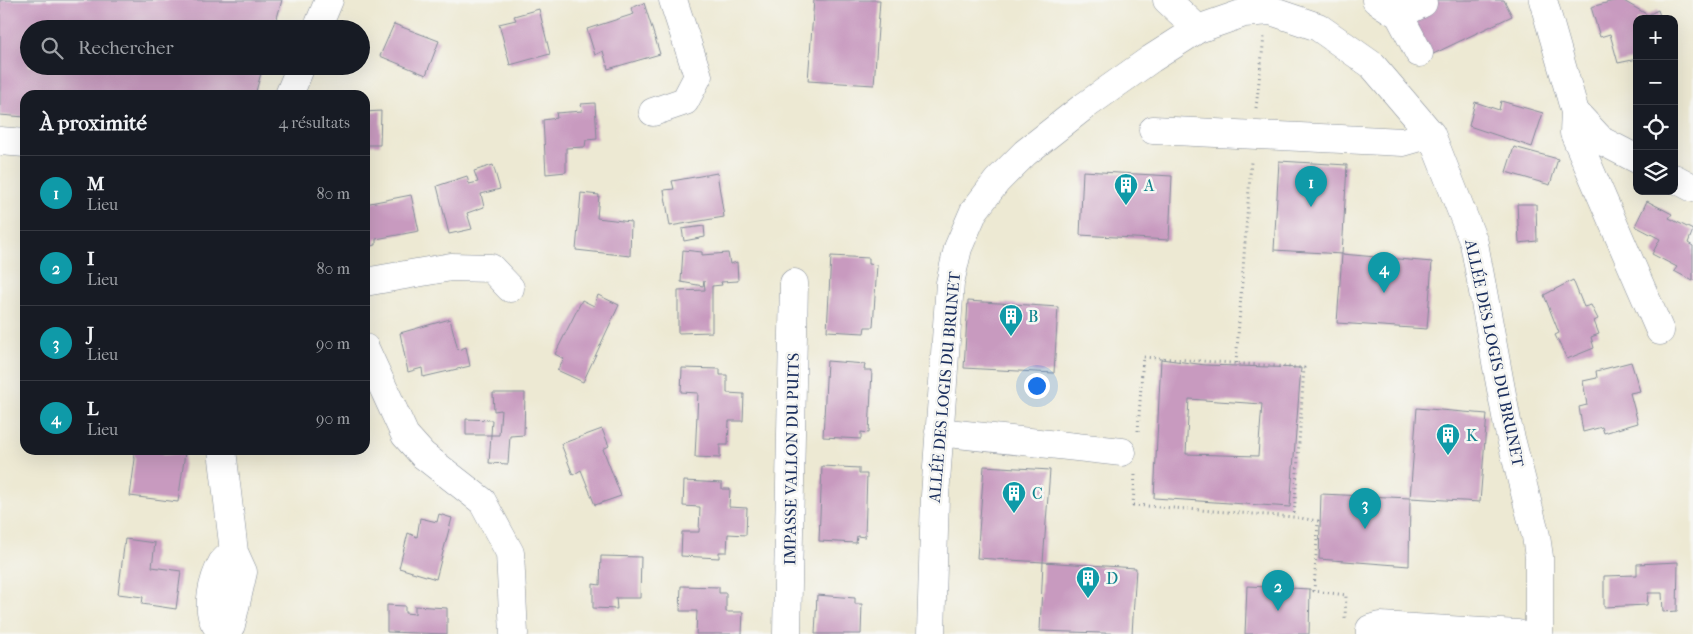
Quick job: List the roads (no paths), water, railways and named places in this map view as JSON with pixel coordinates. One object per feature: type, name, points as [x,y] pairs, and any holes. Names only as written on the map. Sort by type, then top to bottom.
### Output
[{"type":"street","points":[[321,20],[329,0]]},
{"type":"street","points":[[652,112],[685,101],[698,76],[673,0]]},
{"type":"street","points":[[1167,0],[1198,28]]},
{"type":"street","points":[[1376,0],[1411,9],[1419,53]]},
{"type":"street","points":[[1543,0],[1575,112],[1574,133],[1660,331]]},
{"type":"street","name":"ALLÉE DES LOGIS DU BRUNET","points":[[931,634],[935,496],[950,283],[958,248],[974,211],[997,181],[1024,153],[1082,108],[1198,28],[1244,13],[1270,14],[1318,27],[1372,65],[1431,134],[1474,242],[1508,427],[1538,550],[1539,634]]},
{"type":"street","points":[[291,90],[297,75]]},
{"type":"street","points":[[1575,112],[1602,141],[1633,157]]},
{"type":"street","points":[[1153,130],[1403,142],[1431,134]]},
{"type":"street","points":[[0,141],[20,143]]},
{"type":"street","points":[[1678,180],[1693,188]]},
{"type":"street","points":[[370,281],[451,267],[490,268],[510,288]]},
{"type":"street","name":"IMPASSE VALLON DU PUITS","points":[[787,634],[794,283]]},
{"type":"street","points":[[370,359],[405,435],[423,455],[482,501],[510,553],[514,634]]},
{"type":"street","points":[[939,432],[1132,452]]},
{"type":"street","points":[[223,455],[234,552]]},
{"type":"street","points":[[1370,634],[1370,629],[1380,626],[1518,634]]},
{"type":"place","name":"A","points":[[1126,206]]},
{"type":"place","name":"M","points":[[1311,207]]},
{"type":"place","name":"L","points":[[1384,293]]},
{"type":"place","name":"B","points":[[1011,337]]},
{"type":"place","name":"K","points":[[1448,456]]},
{"type":"place","name":"C","points":[[1014,514]]},
{"type":"place","name":"J","points":[[1365,529]]},
{"type":"place","name":"D","points":[[1088,599]]},
{"type":"place","name":"I","points":[[1278,611]]}]
